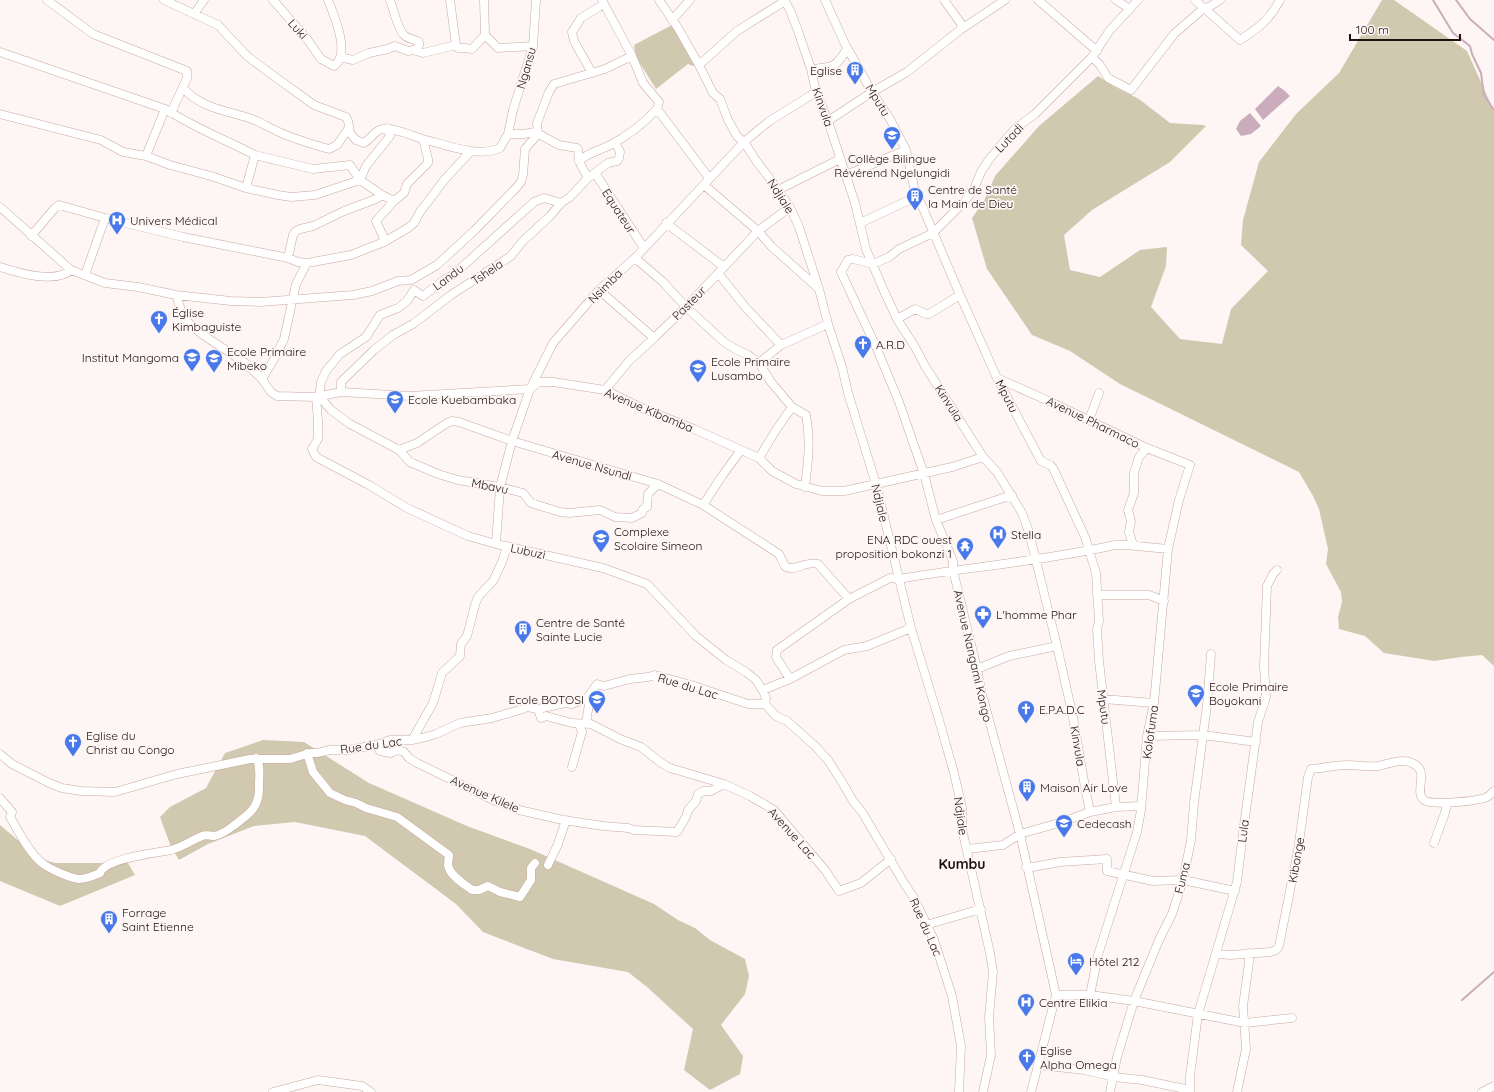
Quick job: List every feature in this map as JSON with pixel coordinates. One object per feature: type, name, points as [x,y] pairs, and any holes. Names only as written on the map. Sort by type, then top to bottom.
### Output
[{"type":"street","points":[[47,0],[93,34],[187,71],[187,78],[183,88],[168,111],[146,156]]},
{"type":"street","points":[[164,0],[221,27],[247,56],[314,105],[346,117],[351,136],[362,143],[381,129],[387,128],[471,151],[486,152],[500,148],[508,134]]},
{"type":"street","points":[[194,14],[204,0]]},
{"type":"street","name":"Luki","points":[[273,0],[307,39],[321,59],[334,66],[337,65],[340,57]]},
{"type":"street","points":[[328,0],[339,29],[341,51],[340,57],[353,60],[369,53],[395,46],[408,51],[412,50],[423,53],[456,45],[458,48],[472,49],[485,35]]},
{"type":"street","points":[[390,0],[402,33],[419,42],[419,46],[416,51]]},
{"type":"street","points":[[450,0],[456,45]]},
{"type":"street","points":[[484,0],[485,35],[498,48],[533,46]]},
{"type":"street","name":"Ngansu","points":[[508,134],[533,46],[536,0]]},
{"type":"street","name":"Ndjiale","points":[[659,0],[699,65],[713,93],[720,100],[734,132],[744,142],[790,207],[804,241],[819,289],[828,324],[842,367],[848,393],[876,484],[911,628],[939,720],[962,808],[962,829],[993,972],[989,1024],[991,1054],[983,1092]]},
{"type":"street","points":[[672,20],[690,0]]},
{"type":"street","name":"Mputu","points":[[825,0],[848,48],[872,92],[890,119],[906,150],[914,187],[997,378],[1041,461],[1053,468],[1085,537],[1096,573],[1099,621],[1097,629],[1103,699],[1116,807]]},
{"type":"street","points":[[944,0],[962,25],[960,30]]},
{"type":"street","points":[[828,121],[872,92],[907,72],[960,30],[1005,0]]},
{"type":"street","points":[[1038,0],[1095,54],[1108,78],[1131,90],[1174,34],[1204,8],[1220,0]]},
{"type":"street","points":[[1116,0],[1130,9]]},
{"type":"street","name":"Lutadi","points":[[873,264],[889,257],[899,249],[933,233],[963,203],[974,189],[981,172],[1000,146],[1016,128],[1035,114],[1095,54],[1110,30],[1138,0]]},
{"type":"street","points":[[1195,0],[1240,40],[1258,29],[1274,10],[1280,0]]},
{"type":"street","points":[[699,65],[737,31],[785,1]]},
{"type":"street","name":"Kinvula","points":[[785,1],[796,24],[811,69],[816,92],[828,121],[846,175],[866,249],[897,320],[983,457],[997,472],[1012,495],[1027,525],[1073,717],[1090,812]]},
{"type":"street","points":[[579,161],[584,156],[601,150],[633,132],[657,109],[659,102],[643,83],[632,56],[603,2],[581,18],[572,32],[574,41],[592,73]]},
{"type":"street","points":[[811,69],[834,66],[848,48]]},
{"type":"street","points":[[0,52],[168,111],[255,155],[313,169],[350,165],[360,180],[382,195],[394,201]]},
{"type":"street","points":[[0,207],[72,270],[105,283],[138,286],[176,295],[231,301],[260,302],[353,295],[372,292],[396,281],[411,280],[437,265],[475,230],[515,189],[521,182],[523,175],[525,149],[538,134],[537,123],[551,88],[559,82],[605,69],[632,56]]},
{"type":"street","points":[[183,88],[196,100],[206,105],[254,119],[303,142],[329,149],[337,144],[348,128]]},
{"type":"street","name":"Nsimba","points":[[496,544],[500,487],[512,441],[530,388],[553,343],[599,290],[635,258],[666,223],[744,142],[768,122],[816,92]]},
{"type":"street","points":[[657,109],[706,181],[758,231],[776,251],[819,289]]},
{"type":"street","points":[[0,114],[101,140],[120,151],[146,156],[170,165],[211,176],[246,188],[294,197],[322,193],[360,180],[366,166],[390,136],[387,128]]},
{"type":"street","name":"Equateur","points":[[508,134],[535,132],[559,145],[577,148],[579,152],[579,161],[644,248]]},
{"type":"street","points":[[384,242],[383,236],[376,221],[394,201],[404,193],[407,184],[428,163],[423,139]]},
{"type":"street","name":"Tshela","points":[[341,392],[341,382],[374,350],[393,335],[413,324],[451,295],[511,256],[522,242],[550,216],[561,203],[570,197],[591,176],[608,163],[617,161],[620,152],[615,142]]},
{"type":"street","points":[[846,175],[906,150]]},
{"type":"street","points":[[32,236],[55,208],[59,206],[183,237],[288,258],[298,262],[307,263],[351,255],[384,242],[414,223],[420,212],[445,179],[471,151]]},
{"type":"street","points":[[246,188],[255,155]]},
{"type":"street","points":[[778,190],[840,159]]},
{"type":"street","points":[[288,258],[293,235],[296,231],[313,226],[344,211],[370,202],[382,195]]},
{"type":"street","points":[[860,223],[918,196]]},
{"type":"street","name":"Landu","points":[[317,396],[326,371],[340,354],[366,337],[380,315],[398,308],[406,301],[414,290],[423,296],[453,275],[534,202],[544,198],[561,203]]},
{"type":"street","name":"Pasteur","points":[[605,390],[629,361],[686,307],[758,231],[790,207]]},
{"type":"street","points":[[85,275],[105,218]]},
{"type":"street","points":[[666,223],[721,270],[746,308],[781,345]]},
{"type":"street","points":[[635,258],[662,281],[686,307],[724,342],[736,350],[748,354],[759,363],[771,382],[792,407],[806,415],[809,427],[810,444],[805,487]]},
{"type":"street","name":"Avenue Nangami Kongo","points":[[873,264],[849,259],[841,273],[877,349],[899,402],[924,474],[936,520],[953,561],[953,570],[989,722],[1020,834],[1026,867],[1056,995],[1031,1092]]},
{"type":"street","points":[[262,379],[284,339],[298,278],[307,263]]},
{"type":"street","points":[[0,267],[36,277],[66,275],[72,270]]},
{"type":"street","points":[[599,290],[654,338]]},
{"type":"street","name":"Avenue Kibamba","points":[[176,295],[183,316],[188,322],[203,335],[239,358],[262,379],[271,392],[277,396],[317,396],[341,392],[410,396],[530,388],[539,382],[553,382],[605,390],[642,408],[759,458],[772,470],[796,484],[822,491],[844,491],[924,474],[983,457]]},
{"type":"street","points":[[897,320],[915,309],[929,314],[960,295]]},
{"type":"street","points":[[759,363],[781,345],[828,324]]},
{"type":"street","name":"Avenue Pharmaco","points":[[997,378],[1147,448],[1190,466]]},
{"type":"street","points":[[1089,420],[1099,393]]},
{"type":"street","name":"Mbavu","points":[[317,396],[331,410],[343,419],[399,450],[410,462],[438,474],[458,480],[500,487],[523,493],[531,503],[560,512],[569,513],[600,510],[615,517],[632,518],[642,513],[643,509],[647,507],[648,494],[658,484]]},
{"type":"street","name":"Lubuzi","points":[[317,396],[318,439],[312,449],[316,457],[326,461],[413,511],[468,536],[496,544],[603,568],[647,584],[693,633],[726,660],[756,680],[763,690]]},
{"type":"street","points":[[759,458],[792,407]]},
{"type":"street","name":"Avenue Nsundi","points":[[399,450],[417,443],[447,422],[452,421],[466,424],[512,441],[658,484],[703,505],[779,554],[786,567],[799,567],[811,562],[818,564],[848,599]]},
{"type":"street","points":[[1133,545],[1129,532],[1131,521],[1128,510],[1134,493],[1134,473],[1139,457],[1147,448]]},
{"type":"street","points":[[703,505],[741,450]]},
{"type":"street","name":"Kolofuma","points":[[1090,995],[1098,955],[1137,832],[1141,806],[1147,736],[1154,704],[1168,549],[1179,500],[1190,466]]},
{"type":"street","points":[[936,520],[1012,495]]},
{"type":"street","points":[[790,679],[776,657],[777,650],[848,599],[890,578],[898,579],[953,570],[1036,560],[1090,551],[1115,545],[1133,545],[1168,549]]},
{"type":"street","points":[[412,740],[433,703],[442,673],[460,656],[461,644],[467,636],[477,600],[493,581],[502,562],[507,546]]},
{"type":"street","name":"Lula","points":[[1190,1091],[1190,1076],[1198,1014],[1217,954],[1237,882],[1258,722],[1266,697],[1264,666],[1267,586],[1277,570]]},
{"type":"street","points":[[1098,595],[1149,594],[1164,601]]},
{"type":"street","points":[[765,704],[766,698],[763,690],[790,679],[844,650],[867,646],[911,628]]},
{"type":"street","points":[[977,669],[1009,656],[1057,646]]},
{"type":"street","name":"Fuma","points":[[1110,1092],[1117,1057],[1134,1001],[1159,940],[1172,914],[1183,880],[1191,840],[1211,654]]},
{"type":"street","name":"Rue du Lac","points":[[0,754],[12,764],[49,783],[71,790],[115,792],[177,774],[256,758],[286,759],[307,753],[320,753],[330,750],[348,750],[376,745],[390,740],[412,740],[436,734],[460,723],[492,718],[527,707],[538,709],[565,703],[572,704],[586,698],[597,684],[604,686],[630,679],[655,675],[748,704],[765,704],[776,716],[787,721],[828,760],[853,801],[862,812],[914,898],[934,940],[952,996],[961,1046],[959,1092]]},
{"type":"street","points":[[572,767],[582,732],[580,727],[584,723],[589,704],[586,698]]},
{"type":"street","points":[[1103,699],[1154,704]]},
{"type":"street","points":[[538,709],[541,718],[546,716],[584,723],[642,747],[670,768],[724,784]]},
{"type":"street","points":[[1147,736],[1203,735],[1256,742]]},
{"type":"street","name":"Avenue Kilele","points":[[376,745],[380,751],[390,753],[399,750],[404,752],[408,758],[417,763],[493,800],[519,810],[563,820],[634,830],[677,832],[686,817],[688,810],[696,801],[698,794],[704,791],[711,791],[724,784]]},
{"type":"street","points":[[307,753],[312,772],[330,793],[366,808],[397,817],[449,855],[448,864],[450,871],[472,890],[479,890],[488,886],[500,892],[520,897],[531,880],[531,868],[536,863]]},
{"type":"street","points":[[0,798],[12,812],[10,817],[26,844],[42,863],[62,874],[78,879],[88,878],[100,873],[101,870],[125,858],[172,850],[190,843],[204,835],[215,836],[226,832],[251,813],[258,798],[260,765],[256,758]]},
{"type":"street","name":"Kibonge","points":[[1249,953],[1276,950],[1279,946],[1303,819],[1308,777],[1311,769],[1348,765],[1366,767],[1403,761],[1411,762],[1418,767],[1421,774],[1420,793],[1422,799],[1426,802],[1447,803]]},
{"type":"street","name":"Avenue Lac","points":[[724,784],[764,803],[774,810],[825,870],[839,891],[861,883],[890,859]]},
{"type":"street","points":[[1434,843],[1447,803],[1487,797],[1494,791]]},
{"type":"street","points":[[967,849],[1003,845],[1020,834],[1090,812],[1116,807],[1141,806]]},
{"type":"street","points":[[548,864],[558,844],[566,820]]},
{"type":"street","points":[[1026,867],[1060,862],[1107,859],[1107,871],[1153,881],[1183,880],[1235,891]]},
{"type":"street","points":[[926,925],[980,909]]},
{"type":"street","points":[[1217,954],[1231,956],[1249,953],[1243,1006],[1246,1049],[1237,1092]]},
{"type":"street","points":[[1056,995],[1090,995],[1134,1001],[1245,1023],[1292,1018]]},
{"type":"street","points":[[1038,1065],[1085,1070],[1142,1080],[1190,1091]]},
{"type":"street","points":[[273,1092],[318,1080],[362,1086],[371,1092]]},
{"type":"street","points":[[1482,1092],[1494,1086]]},
{"type":"shaded area","points":[[1382,0],[1394,0],[1467,51],[1494,111],[1494,666],[1482,655],[1434,661],[1384,653],[1365,636],[1339,629],[1338,617],[1342,602],[1341,592],[1326,564],[1328,549],[1319,509],[1299,472],[1120,384],[1070,351],[1032,335],[987,269],[972,218],[984,201],[995,176],[1039,126],[1098,76],[1113,86],[1139,99],[1170,123],[1206,126],[1170,162],[1092,210],[1064,235],[1070,270],[1100,277],[1140,250],[1167,247],[1166,266],[1151,307],[1180,339],[1222,344],[1231,309],[1268,271],[1241,245],[1243,220],[1259,162],[1296,114],[1339,73]]},
{"type":"shaded area","points":[[672,25],[696,65],[693,66],[688,64],[656,89],[636,57],[634,45]]},
{"type":"shaded area","points":[[1278,86],[1290,96],[1263,120],[1255,109]]},
{"type":"shaded area","points":[[1250,113],[1261,126],[1251,134],[1241,136],[1236,129],[1240,121]]},
{"type":"shaded area","points":[[263,740],[304,742],[369,783],[467,826],[530,849],[654,904],[678,920],[695,928],[710,940],[745,959],[749,976],[745,994],[721,1025],[743,1056],[740,1074],[710,1090],[684,1070],[693,1029],[647,987],[628,972],[553,959],[483,932],[456,904],[365,836],[295,822],[254,826],[208,844],[179,860],[171,847],[160,817],[170,807],[206,788],[225,753]]},
{"type":"shaded area","points":[[0,825],[26,847],[35,858],[56,863],[102,863],[125,858],[135,875],[60,906],[0,881]]},
{"type":"waterway","points":[[1433,0],[1453,33],[1470,46],[1481,73],[1484,95],[1494,110]]},
{"type":"waterway","points":[[1456,0],[1470,19],[1494,40]]},
{"type":"waterway","points":[[1462,1000],[1494,972]]},
{"type":"place","name":"Eglise","points":[[855,85]]},
{"type":"place","name":"Collège Bilingue Révérend Ngelungidi","points":[[892,150]]},
{"type":"place","name":"Centre de Santé la Main de Dieu","points":[[915,211]]},
{"type":"place","name":"Univers Médical","points":[[117,235]]},
{"type":"place","name":"Église Kimbaguiste","points":[[159,334]]},
{"type":"place","name":"A.R.D","points":[[863,359]]},
{"type":"place","name":"Institut Mangoma","points":[[192,372]]},
{"type":"place","name":"Ecole Primaire Mibeko","points":[[214,373]]},
{"type":"place","name":"Ecole Primaire Lusambo","points":[[698,383]]},
{"type":"place","name":"Ecole Kuebambaka","points":[[395,414]]},
{"type":"place","name":"Stella","points":[[998,549]]},
{"type":"place","name":"Complexe Scolaire Simeon","points":[[601,553]]},
{"type":"place","name":"ENA RDC ouest proposition bokonzi 1","points":[[965,561]]},
{"type":"place","name":"L'homme Phar","points":[[983,629]]},
{"type":"place","name":"Centre de Santé Sainte Lucie","points":[[523,644]]},
{"type":"place","name":"Ecole Primaire Boyokani","points":[[1196,708]]},
{"type":"place","name":"Ecole BOTOSI","points":[[597,714]]},
{"type":"place","name":"E.P.A.D.C","points":[[1026,724]]},
{"type":"place","name":"Eglise du Christ au Congo","points":[[73,757]]},
{"type":"place","name":"Maison Air Love","points":[[1027,802]]},
{"type":"place","name":"Cedecash","points":[[1064,838]]},
{"type":"place","name":"Forrage Saint Etienne","points":[[109,934]]},
{"type":"place","name":"Hôtel 212","points":[[1076,976]]},
{"type":"place","name":"Centre Elikia","points":[[1026,1017]]},
{"type":"place","name":"Eglise Alpha Omega","points":[[1027,1072]]},
{"type":"district","name":"Kumbu","points":[[962,864]]}]
